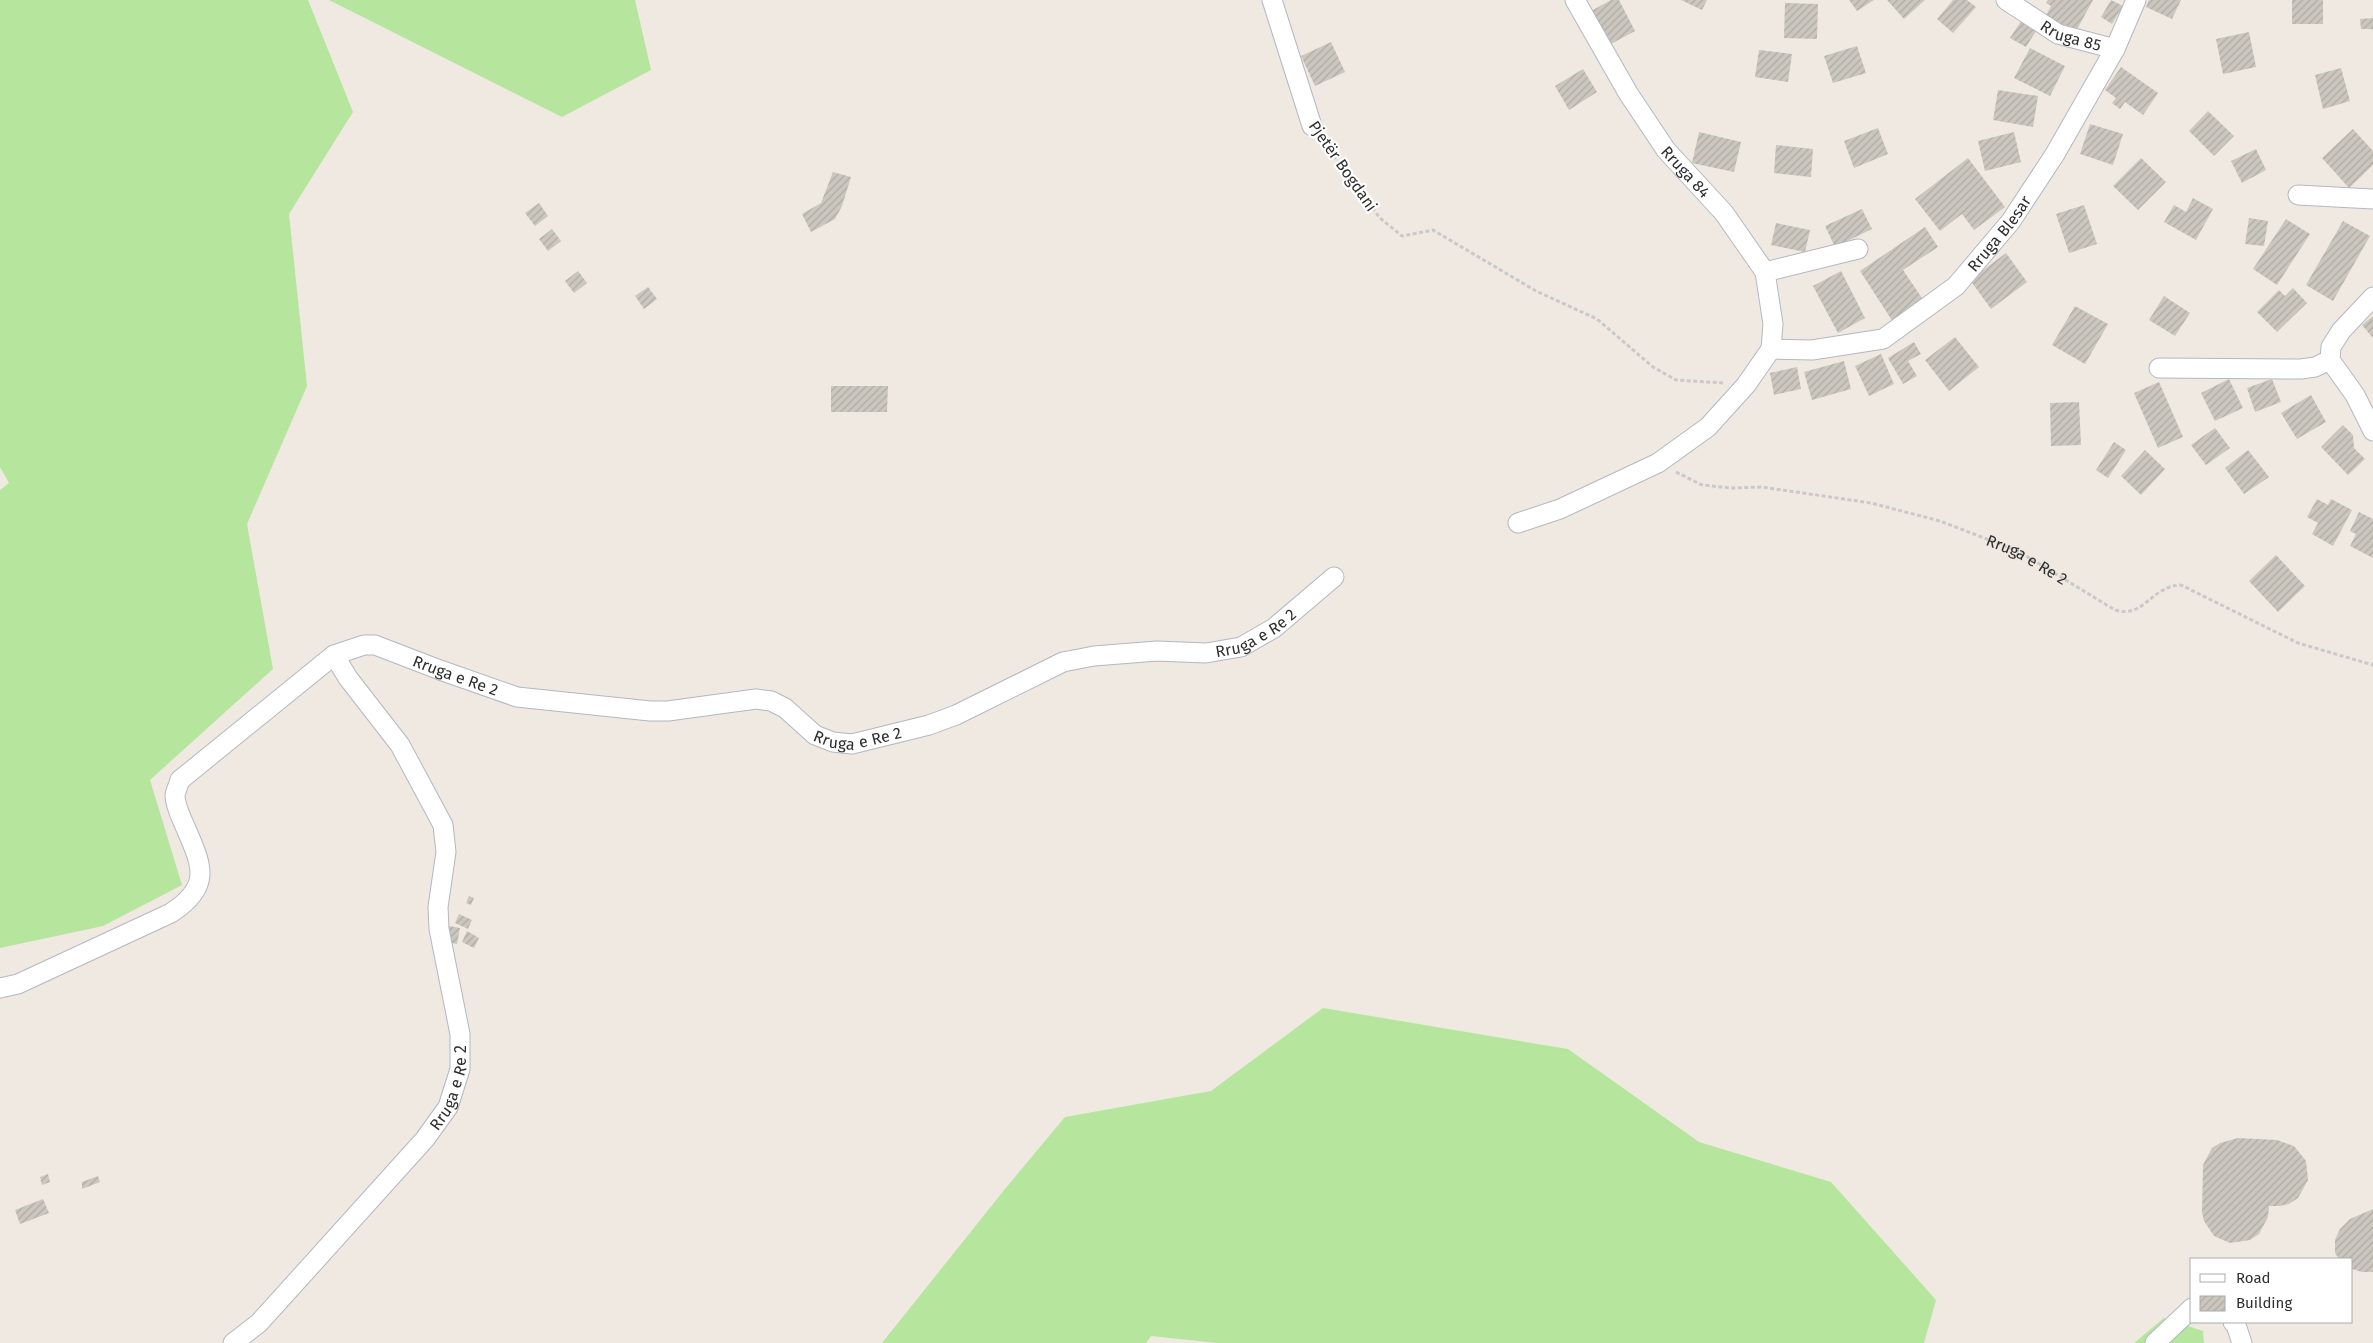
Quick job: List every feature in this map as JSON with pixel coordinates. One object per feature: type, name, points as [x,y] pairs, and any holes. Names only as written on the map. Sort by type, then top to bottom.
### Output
[{"type":"street","name":"Pjetër Bogdani","points":[[1272,0],[1312,126]]},
{"type":"street","name":"Rruga 84","points":[[1575,0],[1628,93],[1666,150],[1724,213],[1765,272],[1773,324],[1771,349]]},
{"type":"street","name":"Rruga 85","points":[[2006,0],[2058,34],[2115,49]]},
{"type":"street","name":"Rruga Blesar","points":[[1771,349],[1812,350],[1883,339],[1956,286],[2011,221],[2055,154],[2115,49],[2136,0]]},
{"type":"street","points":[[2298,195],[2373,199]]},
{"type":"street","points":[[1765,272],[1858,249]]},
{"type":"street","points":[[2373,297],[2341,331],[2331,347],[2330,360],[2354,395],[2373,431]]},
{"type":"street","points":[[1518,523],[1560,509],[1658,463],[1708,427],[1746,385],[1771,349]]},
{"type":"street","points":[[2159,368],[2301,369],[2315,367],[2330,360]]},
{"type":"street","name":"Rruga e Re 2","points":[[233,1343],[259,1323],[425,1139],[448,1107],[460,1069],[460,1034],[439,929],[438,907],[446,852],[443,825],[400,745],[348,678],[334,655],[364,645],[375,645],[517,697],[650,711],[668,711],[756,699],[771,701],[785,708],[815,735],[833,742],[852,744],[929,725],[956,715],[1063,662],[1094,656],[1157,651],[1206,653],[1241,647],[1274,628],[1334,577]]},
{"type":"street","points":[[0,988],[18,984],[172,913],[189,902],[199,885],[200,862],[178,811],[175,794],[180,780],[334,655]]},
{"type":"street","points":[[2155,1343],[2190,1310]]},
{"type":"street","points":[[2234,1323],[2242,1343]]},
{"type":"path","name":"Pjetër Bogdani","points":[[1312,126],[1380,218],[1402,236],[1433,230],[1536,291],[1597,319],[1653,367],[1676,380],[1746,385]]},
{"type":"path","name":"Rruga e Re 2","points":[[1658,463],[1702,485],[1732,488],[1762,487],[1871,503],[1940,521],[2018,551],[2115,610],[2124,613],[2133,612],[2170,585],[2181,585],[2298,643],[2373,665]]},
{"type":"green space","points":[[0,0],[308,0],[353,112],[289,214],[307,386],[247,524],[273,669],[150,780],[182,885],[103,926],[0,948],[0,490],[9,483],[0,467]]},
{"type":"green space","points":[[329,0],[635,0],[651,70],[562,117]]},
{"type":"green space","points":[[1323,1008],[1568,1049],[1699,1142],[1831,1182],[1936,1300],[1924,1343],[1217,1343],[1151,1336],[1146,1343],[882,1343],[1065,1117],[1211,1091]]},
{"type":"green space","points":[[2164,1318],[2203,1331],[2204,1343],[2134,1343]]},
{"type":"building","points":[[1611,0],[1619,0],[1635,31],[1609,45],[1591,11]]},
{"type":"building","points":[[1681,0],[1707,0],[1702,10]]},
{"type":"building","points":[[1849,0],[1874,0],[1857,11]]},
{"type":"building","points":[[1887,0],[1925,0],[1904,19]]},
{"type":"building","points":[[1953,0],[1967,0],[1976,7],[1953,33],[1937,19]]},
{"type":"building","points":[[2048,0],[2093,0],[2075,33],[2045,17],[2051,6],[2046,3]]},
{"type":"building","points":[[2111,0],[2123,6],[2112,24],[2101,17]]},
{"type":"building","points":[[2149,0],[2181,0],[2172,19],[2146,7]]},
{"type":"building","points":[[2292,0],[2323,0],[2323,24],[2292,24]]},
{"type":"building","points":[[1785,3],[1818,4],[1817,39],[1784,38]]},
{"type":"building","points":[[2373,18],[2373,29],[2361,29],[2360,19]]},
{"type":"building","points":[[2021,21],[2036,31],[2026,47],[2010,38]]},
{"type":"building","points":[[2249,32],[2256,67],[2223,74],[2216,39]]},
{"type":"building","points":[[1331,42],[1345,72],[1315,86],[1301,56]]},
{"type":"building","points":[[1857,46],[1866,73],[1833,83],[1824,56]]},
{"type":"building","points":[[2030,48],[2065,66],[2050,96],[2014,78]]},
{"type":"building","points":[[1759,50],[1792,54],[1788,82],[1755,77]]},
{"type":"building","points":[[2121,67],[2158,93],[2143,115],[2125,102],[2120,109],[2112,103],[2116,98],[2105,90]]},
{"type":"building","points":[[2341,68],[2350,101],[2323,109],[2315,75]]},
{"type":"building","points":[[1583,69],[1597,92],[1569,110],[1555,86]]},
{"type":"building","points":[[1998,90],[2038,96],[2033,127],[1993,120]]},
{"type":"building","points":[[2208,111],[2234,136],[2214,156],[2189,131]]},
{"type":"building","points":[[2090,124],[2123,134],[2113,165],[2080,154]]},
{"type":"building","points":[[1878,128],[1888,154],[1854,168],[1844,141]]},
{"type":"building","points":[[2353,129],[2373,151],[2373,165],[2349,188],[2322,158]]},
{"type":"building","points":[[1699,132],[1741,142],[1734,172],[1692,163]]},
{"type":"building","points":[[2014,132],[2021,162],[1985,171],[1978,141]]},
{"type":"building","points":[[1776,145],[1813,149],[1811,177],[1774,173]]},
{"type":"building","points":[[2256,149],[2266,170],[2242,183],[2231,161]]},
{"type":"building","points":[[1968,158],[2005,207],[1974,230],[1962,214],[1940,231],[1915,199]]},
{"type":"building","points":[[2141,158],[2166,182],[2138,210],[2113,186]]},
{"type":"building","points":[[833,172],[851,177],[842,206],[835,219],[811,232],[802,214],[821,203]]},
{"type":"building","points":[[2193,198],[2213,209],[2196,240],[2164,222],[2174,205],[2186,212]]},
{"type":"building","points":[[539,203],[548,216],[535,226],[525,213]]},
{"type":"building","points":[[2084,205],[2097,244],[2069,253],[2056,214]]},
{"type":"building","points":[[1862,209],[1872,229],[1835,247],[1825,226]]},
{"type":"building","points":[[2249,218],[2268,221],[2264,246],[2245,244]]},
{"type":"building","points":[[2286,219],[2310,234],[2277,285],[2253,269]]},
{"type":"building","points":[[2343,221],[2370,236],[2333,301],[2306,285]]},
{"type":"building","points":[[1776,223],[1810,230],[1805,252],[1771,245]]},
{"type":"building","points":[[1925,227],[1938,247],[1903,270],[1924,301],[1893,322],[1860,271]]},
{"type":"building","points":[[552,229],[561,241],[548,251],[539,239]]},
{"type":"building","points":[[2006,253],[2027,282],[1991,309],[1970,280]]},
{"type":"building","points":[[578,271],[587,283],[574,293],[565,281]]},
{"type":"building","points":[[1841,271],[1865,318],[1838,333],[1813,286]]},
{"type":"building","points":[[648,287],[657,299],[644,309],[635,296]]},
{"type":"building","points":[[2293,288],[2307,303],[2277,332],[2257,312],[2279,290],[2285,296]]},
{"type":"building","points":[[2164,296],[2190,313],[2175,336],[2149,320]]},
{"type":"building","points":[[2075,306],[2108,324],[2085,364],[2052,345]]},
{"type":"building","points":[[2373,316],[2373,338],[2362,325]]},
{"type":"building","points":[[1955,337],[1979,367],[1949,391],[1925,360]]},
{"type":"building","points":[[1914,342],[1921,354],[1908,361],[1917,376],[1903,384],[1888,358]]},
{"type":"building","points":[[1881,354],[1894,384],[1869,396],[1855,366]]},
{"type":"building","points":[[1844,361],[1851,389],[1812,400],[1804,372]]},
{"type":"building","points":[[1797,367],[1801,389],[1774,395],[1770,373]]},
{"type":"building","points":[[2229,379],[2243,408],[2215,421],[2201,393]]},
{"type":"building","points":[[2272,379],[2281,402],[2255,412],[2247,388]]},
{"type":"building","points":[[2159,382],[2183,437],[2158,448],[2134,393]]},
{"type":"building","points":[[831,386],[888,386],[887,412],[831,412]]},
{"type":"building","points":[[2311,395],[2326,422],[2297,439],[2281,413]]},
{"type":"building","points":[[2079,402],[2081,445],[2051,446],[2050,403]]},
{"type":"building","points":[[2343,425],[2353,435],[2354,448],[2365,459],[2348,475],[2321,447]]},
{"type":"building","points":[[2215,428],[2230,448],[2206,465],[2191,445]]},
{"type":"building","points":[[2114,442],[2126,450],[2108,478],[2096,470]]},
{"type":"building","points":[[2145,450],[2165,469],[2141,495],[2121,476]]},
{"type":"building","points":[[2248,450],[2269,477],[2244,494],[2225,468]]},
{"type":"building","points":[[2317,499],[2328,505],[2331,499],[2352,510],[2333,546],[2312,534],[2318,523],[2307,517]]},
{"type":"building","points":[[2359,512],[2373,519],[2373,558],[2350,546],[2356,534],[2350,531]]},
{"type":"building","points":[[2276,555],[2305,586],[2278,612],[2249,581]]},
{"type":"building","points":[[469,896],[474,898],[471,905],[466,903]]},
{"type":"building","points":[[459,914],[472,920],[468,929],[455,923]]},
{"type":"building","points":[[449,926],[460,928],[457,944],[446,942]]},
{"type":"building","points":[[467,931],[479,938],[474,948],[462,942]]},
{"type":"building","points":[[2238,1138],[2277,1140],[2294,1146],[2306,1161],[2308,1180],[2298,1198],[2289,1204],[2269,1206],[2268,1217],[2259,1234],[2250,1240],[2230,1243],[2214,1236],[2204,1221],[2202,1212],[2203,1165],[2212,1148],[2220,1143]]},
{"type":"building","points":[[48,1174],[50,1182],[42,1185],[40,1177]]},
{"type":"building","points":[[98,1176],[100,1182],[82,1189],[82,1182]]},
{"type":"building","points":[[43,1199],[49,1213],[20,1224],[15,1210]]},
{"type":"building","points":[[2373,1209],[2373,1272],[2353,1269],[2353,1258],[2338,1258],[2335,1253],[2335,1240],[2340,1229],[2350,1219]]}]
